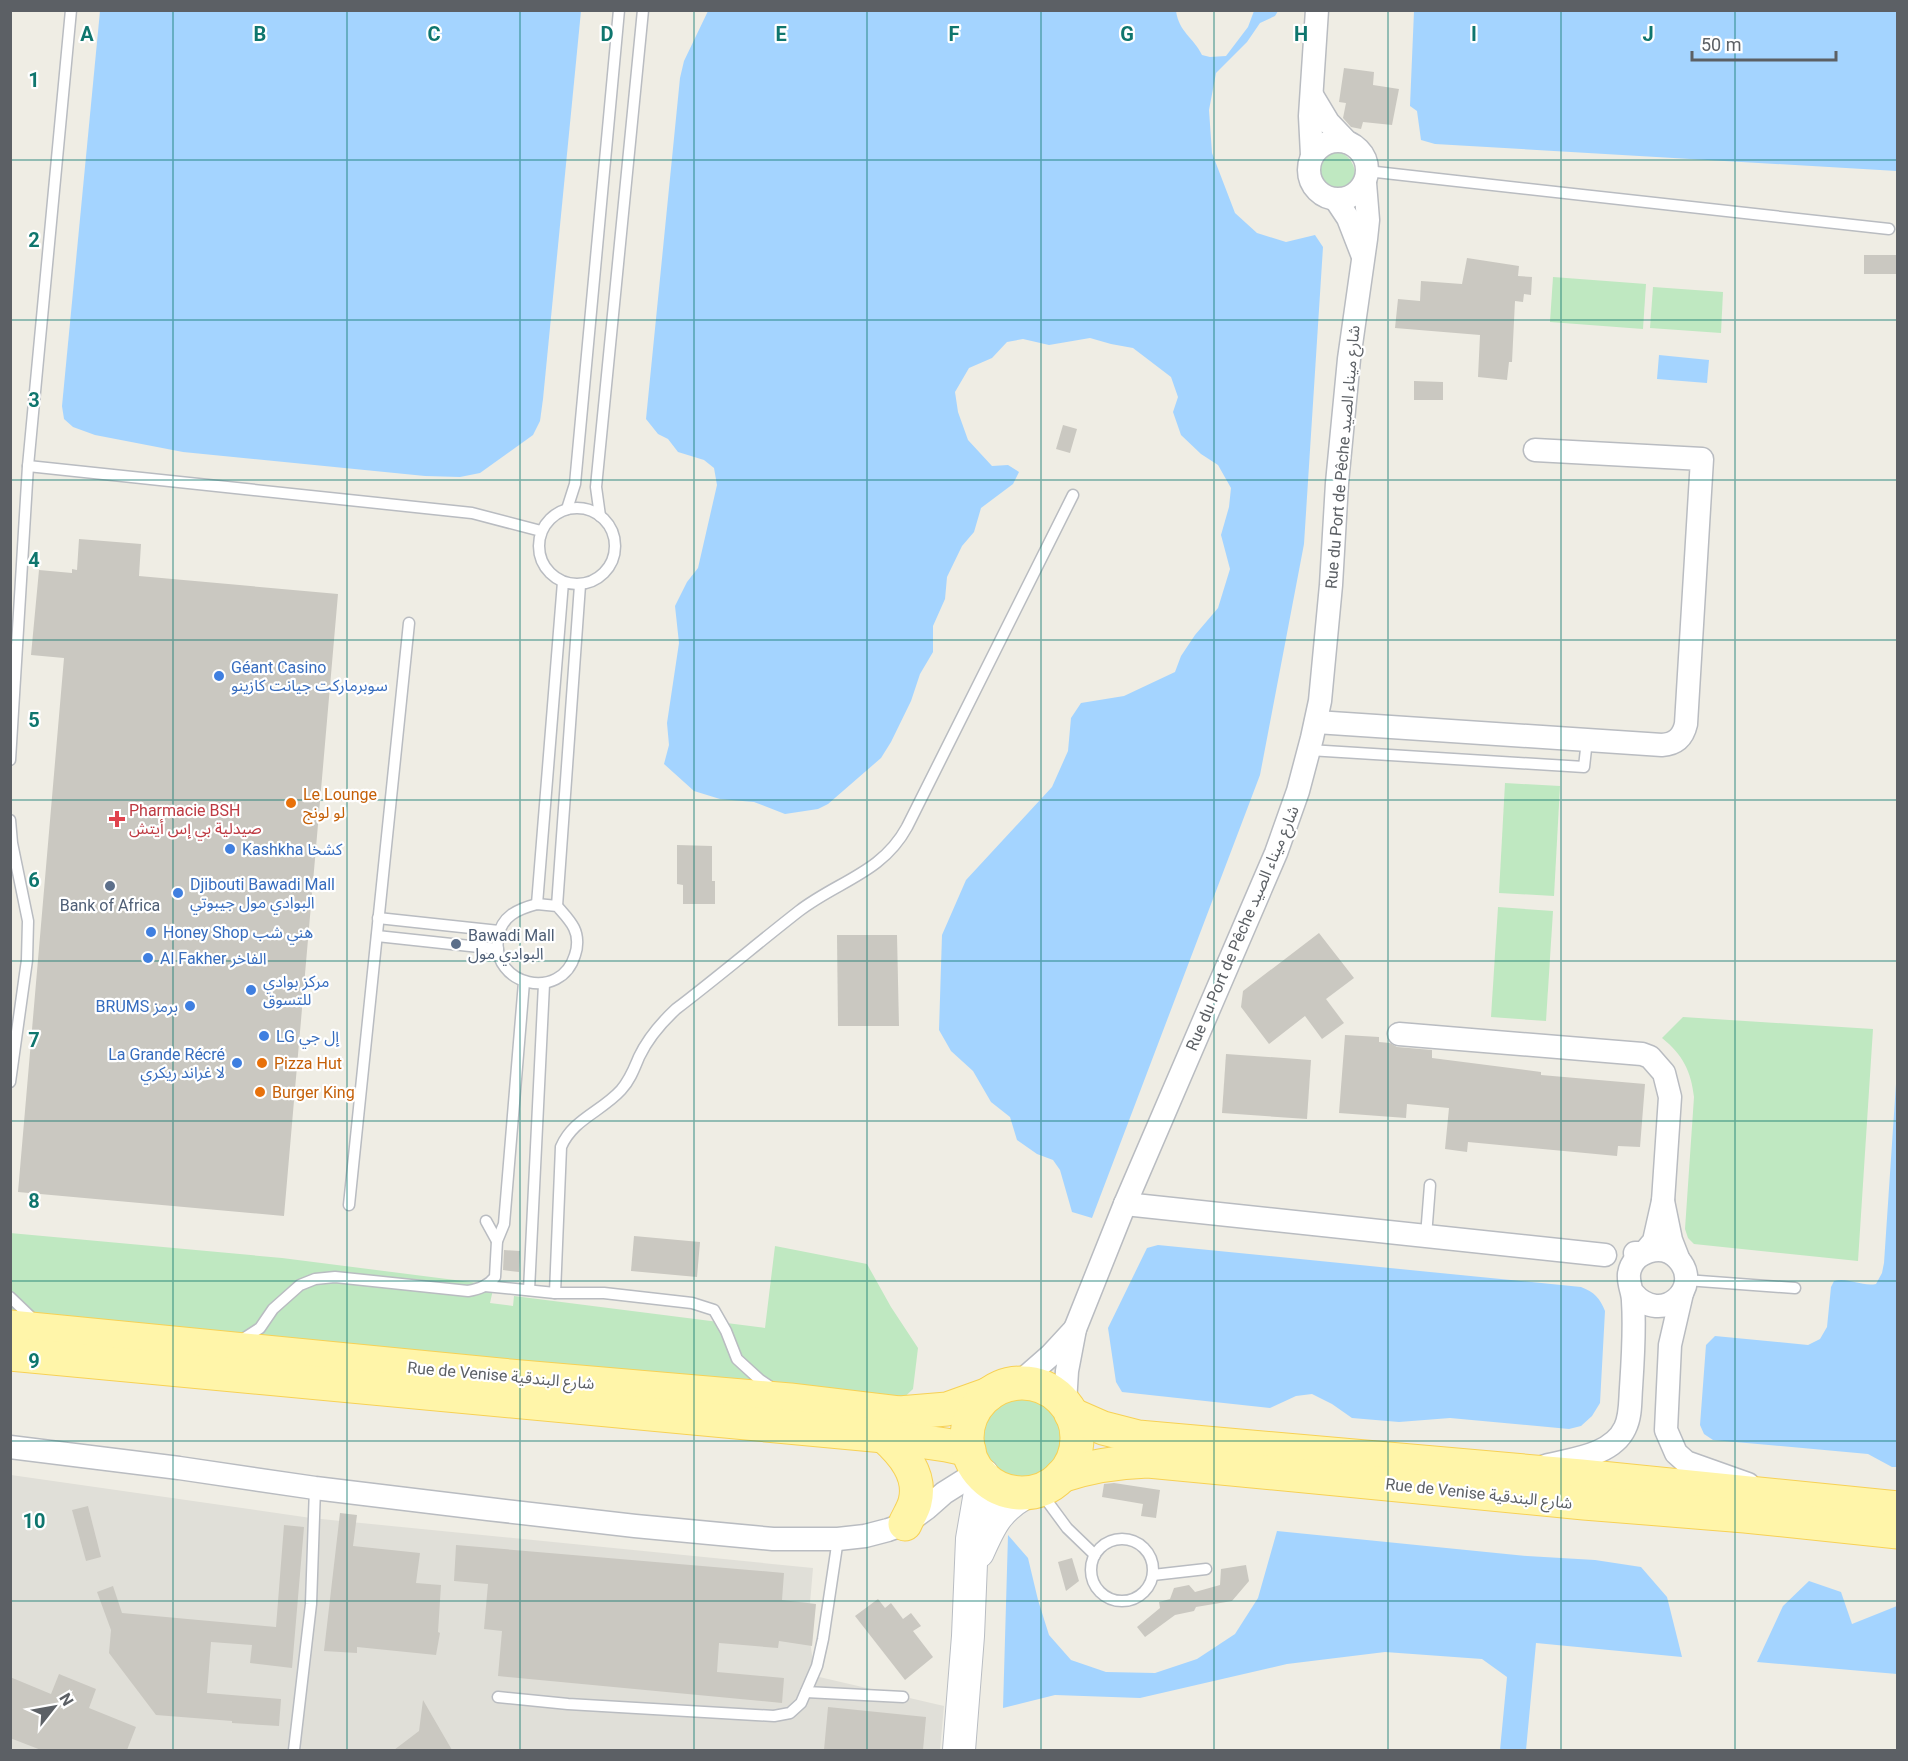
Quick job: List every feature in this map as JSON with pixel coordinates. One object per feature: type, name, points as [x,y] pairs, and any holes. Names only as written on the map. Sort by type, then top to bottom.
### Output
[{"type":"main road","name":"Rue de Venise شارع البندقية","points":[[10,1327],[273,1354],[790,1400],[899,1413],[947,1409],[989,1394]]},
{"type":"main road","name":"Rue de Venise شارع البندقية","points":[[10,1354],[884,1436],[946,1445],[975,1464]]},
{"type":"main road","points":[[959,1750],[968,1636],[971,1569],[976,1509],[975,1464],[968,1440],[970,1423],[977,1407],[989,1394],[1003,1386],[1019,1383],[1036,1384],[1052,1391],[1068,1408],[1077,1431],[1074,1457],[1068,1468],[1041,1487],[1009,1502],[992,1521],[971,1569]]},
{"type":"main road","name":"Rue de Venise شارع البندقية","points":[[1068,1408],[1103,1428],[1138,1437],[1528,1471],[1898,1508]]},
{"type":"main road","points":[[884,1436],[903,1455],[915,1477],[915,1502],[905,1524]]},
{"type":"main road","name":"Rue de Venise شارع البندقية","points":[[1041,1487],[1099,1465],[1148,1461],[1584,1503],[1745,1516],[1898,1533]]},
{"type":"main road","points":[[975,1464],[990,1483],[1002,1488],[1041,1487]]},
{"type":"street","points":[[1313,97],[1328,122],[1347,142],[1362,153],[1366,162],[1366,177],[1353,196],[1336,200],[1324,197],[1315,189],[1310,179],[1308,167],[1312,155],[1310,116],[1317,10]]},
{"type":"street","points":[[1312,155],[1317,149],[1331,141],[1347,142]]},
{"type":"street","name":"Rue du Port de Pêche شارع ميناء الصيد","points":[[1068,1408],[1067,1371],[1075,1329],[1125,1204],[1276,853],[1298,791],[1316,722],[1320,701],[1349,359],[1368,220],[1366,177]]},
{"type":"street","name":"Rue du Port de Pêche شارع ميناء الصيد","points":[[1336,200],[1352,227],[1363,258]]},
{"type":"street","points":[[1316,722],[1669,745],[1681,737],[1685,731],[1702,459],[1535,450]]},
{"type":"street","points":[[1399,1034],[1642,1054],[1650,1057],[1664,1073],[1670,1097],[1663,1202],[1654,1241],[1637,1258],[1629,1274],[1635,1334],[1629,1415],[1625,1429],[1605,1449],[1528,1471]]},
{"type":"street","points":[[1663,1202],[1671,1240],[1683,1266],[1684,1287],[1670,1345],[1666,1419],[1666,1430],[1670,1442],[1676,1453],[1686,1462],[1783,1496]]},
{"type":"street","points":[[1125,1204],[1605,1255],[1662,1250],[1678,1258]]},
{"type":"street","points":[[1605,1255],[1618,1266],[1639,1301],[1648,1306],[1658,1308],[1668,1305],[1676,1300],[1684,1287]]},
{"type":"street","name":"Rue du Port de Pêche شارع ميناء الصيد","points":[[1019,1383],[1051,1355],[1075,1329]]},
{"type":"street","points":[[10,1447],[315,1488],[634,1526],[773,1539],[838,1539],[865,1536],[905,1524],[927,1508],[975,1464]]},
{"type":"lane","points":[[10,760],[28,466],[71,10]]},
{"type":"lane","points":[[567,509],[575,484],[619,10]]},
{"type":"lane","points":[[600,516],[596,487],[643,10]]},
{"type":"lane","points":[[1366,177],[1889,229]]},
{"type":"lane","points":[[28,466],[472,513],[541,531]]},
{"type":"lane","points":[[555,1293],[561,1147],[564,1138],[577,1123],[603,1107],[622,1089],[632,1075],[650,1039],[676,1009],[801,909],[873,866],[885,858],[894,847],[917,806],[1073,495]]},
{"type":"lane","points":[[582,508],[600,516],[609,525],[614,538],[615,551],[611,564],[604,574],[580,585],[563,582],[552,576],[539,555],[538,543],[546,522],[567,509],[582,508]]},
{"type":"lane","points":[[537,904],[563,582]]},
{"type":"lane","points":[[557,906],[537,904],[519,909],[507,918],[500,931],[498,949],[502,963],[511,975],[524,982],[544,984],[561,977],[573,964],[578,948],[575,930],[557,906],[580,585]]},
{"type":"lane","points":[[349,1205],[409,623]]},
{"type":"lane","points":[[1309,750],[1584,767],[1587,740]]},
{"type":"lane","points":[[10,820],[12,843],[28,921],[27,960],[10,1082]]},
{"type":"lane","points":[[378,918],[500,931]]},
{"type":"lane","points":[[377,936],[498,949]]},
{"type":"lane","points":[[485,1286],[495,1277],[497,1241],[504,1224],[524,982]]},
{"type":"lane","points":[[529,1290],[544,984]]},
{"type":"lane","points":[[1426,1236],[1430,1185]]},
{"type":"lane","points":[[486,1221],[497,1241]]},
{"type":"lane","points":[[229,1348],[260,1328],[273,1309],[300,1285],[315,1279],[335,1277],[468,1291],[485,1286],[555,1293],[604,1293],[692,1303],[714,1310],[726,1331],[737,1359],[760,1380],[790,1400]]},
{"type":"lane","points":[[1684,1287],[1795,1288]]},
{"type":"lane","points":[[10,1297],[45,1330]]},
{"type":"lane","points":[[1041,1487],[1067,1528],[1095,1555]]},
{"type":"lane","points":[[294,1750],[311,1604],[315,1488]]},
{"type":"lane","points":[[498,1697],[568,1704],[774,1716],[790,1713],[801,1703],[817,1666],[838,1539]]},
{"type":"lane","points":[[1118,1539],[1127,1539],[1137,1542],[1150,1556],[1153,1575],[1150,1585],[1143,1593],[1134,1599],[1123,1601],[1103,1594],[1096,1586],[1092,1576],[1092,1565],[1101,1547],[1118,1539]]},
{"type":"lane","points":[[1153,1575],[1206,1569]]},
{"type":"lane","points":[[806,1692],[903,1697]]},
{"type":"shaded area","points":[[11,1475],[311,1518],[813,1568],[808,1627],[815,1676],[944,1706],[940,1750],[11,1750]]},
{"type":"green space","points":[[1332,151],[1348,158],[1355,174],[1348,190],[1332,197],[1316,190],[1309,174],[1316,158]]},
{"type":"green space","points":[[1553,277],[1646,284],[1643,329],[1550,322]]},
{"type":"green space","points":[[1653,287],[1723,292],[1721,333],[1650,328]]},
{"type":"green space","points":[[1505,783],[1560,786],[1554,896],[1499,893]]},
{"type":"green space","points":[[1498,907],[1553,911],[1546,1021],[1491,1017]]},
{"type":"green space","points":[[1683,1017],[1873,1029],[1858,1261],[1694,1244],[1688,1238],[1685,1229],[1694,1097],[1691,1079],[1685,1064],[1662,1038]]},
{"type":"green space","points":[[10,1233],[282,1258],[494,1285],[490,1303],[513,1306],[514,1296],[765,1328],[775,1246],[867,1264],[891,1307],[918,1348],[913,1389],[896,1405],[11,1318]]},
{"type":"green space","points":[[1022,1395],[1046,1402],[1058,1414],[1065,1438],[1058,1462],[1046,1474],[1022,1481],[998,1474],[986,1462],[979,1438],[986,1414],[998,1402]]},
{"type":"water","points":[[100,11],[581,11],[543,399],[540,421],[533,435],[480,473],[460,477],[425,476],[183,452],[95,435],[73,427],[64,419],[62,406]]},
{"type":"water","points":[[708,11],[1176,11],[1180,24],[1202,55],[1210,57],[1226,56],[1248,27],[1254,11],[1278,11],[1275,16],[1260,23],[1247,42],[1216,73],[1209,110],[1212,153],[1235,213],[1257,233],[1286,242],[1315,235],[1323,247],[1304,544],[1260,775],[1092,1218],[1072,1212],[1060,1170],[1053,1160],[1037,1154],[1017,1140],[1010,1117],[991,1102],[973,1071],[951,1051],[939,1030],[942,935],[966,880],[1052,787],[1068,751],[1071,718],[1081,703],[1124,696],[1175,672],[1181,656],[1195,635],[1218,608],[1230,569],[1221,535],[1229,507],[1231,488],[1218,465],[1201,454],[1181,435],[1173,412],[1178,397],[1171,377],[1133,348],[1090,338],[1049,345],[1023,339],[1007,342],[992,358],[969,368],[955,392],[958,412],[968,440],[992,466],[1008,465],[1019,472],[1013,484],[981,508],[974,532],[962,546],[947,577],[945,599],[933,626],[933,652],[920,674],[911,701],[881,758],[828,804],[818,809],[785,814],[754,802],[720,799],[694,791],[664,764],[669,745],[667,723],[679,643],[675,606],[687,582],[698,568],[717,485],[714,468],[704,460],[678,452],[668,439],[658,434],[646,419],[680,78],[684,61]]},
{"type":"water","points":[[1414,11],[1897,11],[1897,171],[1435,144],[1421,140],[1417,111],[1410,106]]},
{"type":"water","points":[[1659,355],[1709,360],[1707,383],[1657,379]]},
{"type":"water","points":[[1897,1069],[1897,1467],[1892,1467],[1868,1454],[1713,1440],[1704,1434],[1700,1425],[1706,1345],[1715,1336],[1808,1345],[1820,1339],[1827,1327],[1831,1287],[1834,1281],[1844,1280],[1871,1285],[1876,1284],[1882,1273]]},
{"type":"water","points":[[1158,1245],[1581,1287],[1596,1296],[1605,1311],[1600,1403],[1592,1416],[1581,1426],[1569,1429],[1450,1418],[1399,1422],[1352,1418],[1312,1394],[1296,1396],[1270,1408],[1122,1392],[1116,1382],[1108,1328],[1147,1248]]},
{"type":"water","points":[[1277,1531],[1527,1556],[1595,1560],[1641,1567],[1667,1597],[1682,1657],[1536,1643],[1526,1750],[1500,1750],[1507,1677],[1482,1659],[1385,1652],[1287,1664],[1140,1698],[1055,1695],[1003,1708],[1008,1535],[1028,1558],[1049,1635],[1071,1660],[1106,1672],[1155,1673],[1197,1659],[1235,1634],[1258,1598]]},
{"type":"water","points":[[1809,1581],[1841,1592],[1852,1624],[1897,1606],[1897,1674],[1757,1662],[1783,1606]]},
{"type":"building","points":[[1344,68],[1374,72],[1373,85],[1399,89],[1392,125],[1363,122],[1361,129],[1351,127],[1343,118],[1346,103],[1339,102]]},
{"type":"building","points":[[1864,255],[1898,255],[1898,274],[1864,274]]},
{"type":"building","points":[[1467,258],[1519,266],[1518,276],[1532,277],[1531,295],[1524,294],[1523,302],[1515,301],[1512,362],[1509,362],[1507,380],[1478,377],[1480,335],[1395,328],[1398,299],[1420,301],[1421,281],[1462,284]]},
{"type":"building","points":[[1414,381],[1443,382],[1443,400],[1414,400]]},
{"type":"building","points":[[1063,425],[1077,429],[1070,453],[1056,449]]},
{"type":"building","name":"Djibouti Bawadi Mall البوادي مول جيبوتي","points":[[79,539],[141,544],[139,576],[338,594],[284,1216],[18,1192],[64,658],[31,655],[39,570],[72,573],[72,569],[77,570]]},
{"type":"building","points":[[677,845],[712,846],[712,881],[715,881],[715,904],[683,904],[683,885],[677,884]]},
{"type":"building","points":[[1319,933],[1354,978],[1326,999],[1344,1023],[1322,1039],[1305,1016],[1269,1044],[1241,1007],[1243,991]]},
{"type":"building","points":[[837,935],[897,935],[899,1026],[838,1026]]},
{"type":"building","points":[[1345,1035],[1379,1037],[1379,1042],[1390,1043],[1397,1047],[1432,1050],[1432,1058],[1541,1072],[1541,1075],[1645,1084],[1640,1147],[1618,1146],[1617,1156],[1468,1142],[1467,1152],[1445,1149],[1449,1108],[1407,1104],[1406,1118],[1339,1113]]},
{"type":"building","points":[[1226,1054],[1311,1060],[1307,1119],[1222,1113]]},
{"type":"building","points":[[634,1236],[700,1242],[697,1277],[631,1271]]},
{"type":"building","points":[[504,1250],[520,1251],[519,1272],[503,1270]]},
{"type":"building","points":[[1114,1483],[1160,1490],[1156,1518],[1141,1516],[1143,1504],[1102,1497],[1104,1484]]},
{"type":"building","points":[[88,1506],[101,1557],[86,1561],[72,1510]]},
{"type":"building","points":[[340,1513],[357,1515],[353,1546],[420,1553],[416,1583],[441,1585],[438,1632],[440,1633],[436,1655],[357,1647],[357,1653],[324,1651]]},
{"type":"building","points":[[284,1525],[304,1527],[292,1668],[250,1663],[252,1645],[211,1642],[207,1693],[281,1699],[279,1726],[156,1715],[109,1653],[111,1630],[97,1592],[113,1586],[122,1613],[276,1627]]},
{"type":"building","points":[[456,1545],[784,1573],[782,1600],[816,1604],[812,1646],[779,1641],[778,1648],[719,1643],[717,1672],[784,1678],[782,1703],[498,1676],[502,1631],[484,1629],[488,1584],[454,1581]]},
{"type":"building","points":[[1072,1558],[1079,1581],[1066,1591],[1058,1562]]},
{"type":"building","points":[[1246,1565],[1249,1581],[1232,1601],[1196,1607],[1194,1611],[1175,1615],[1145,1637],[1137,1627],[1160,1608],[1159,1602],[1170,1599],[1174,1588],[1189,1585],[1195,1592],[1220,1585],[1221,1569]]},
{"type":"building","points":[[878,1599],[885,1608],[891,1603],[903,1619],[911,1613],[921,1626],[913,1631],[933,1657],[905,1680],[855,1616]]},
{"type":"building","points":[[59,1674],[96,1689],[89,1708],[136,1727],[127,1750],[41,1750],[10,1738],[10,1677],[51,1694]]},
{"type":"building","points":[[423,1700],[452,1750],[394,1750],[419,1731]]},
{"type":"building","points":[[828,1707],[926,1717],[923,1750],[824,1750]]},
{"type":"place","name":"Géant Casino سوبرماركت جيانت كازينو","points":[[219,676]]},
{"type":"place","name":"Le Lounge لو لونج","points":[[291,803]]},
{"type":"place","name":"Pharmacie BSH صيدلية بي إس أيتش","points":[[117,819]]},
{"type":"place","name":"Kashkha كشخا","points":[[230,849]]},
{"type":"place","name":"Bank of Africa","points":[[110,886]]},
{"type":"place","name":"Djibouti Bawadi Mall البوادي مول جيبوتي","points":[[178,893]]},
{"type":"place","name":"Honey Shop هني شب","points":[[151,932]]},
{"type":"place","name":"Bawadi Mall البوادي مول","points":[[456,944]]},
{"type":"place","name":"Al Fakher الفاخر","points":[[148,958]]},
{"type":"place","name":"مركز بوادي للتسوق","points":[[251,990]]},
{"type":"place","name":"BRUMS برمز","points":[[190,1006]]},
{"type":"place","name":"LG إل جي","points":[[264,1036]]},
{"type":"place","name":"La Grande Récré لا غراند ريكري","points":[[237,1063]]},
{"type":"place","name":"Pizza Hut","points":[[262,1063]]},
{"type":"place","name":"Burger King","points":[[260,1092]]}]
